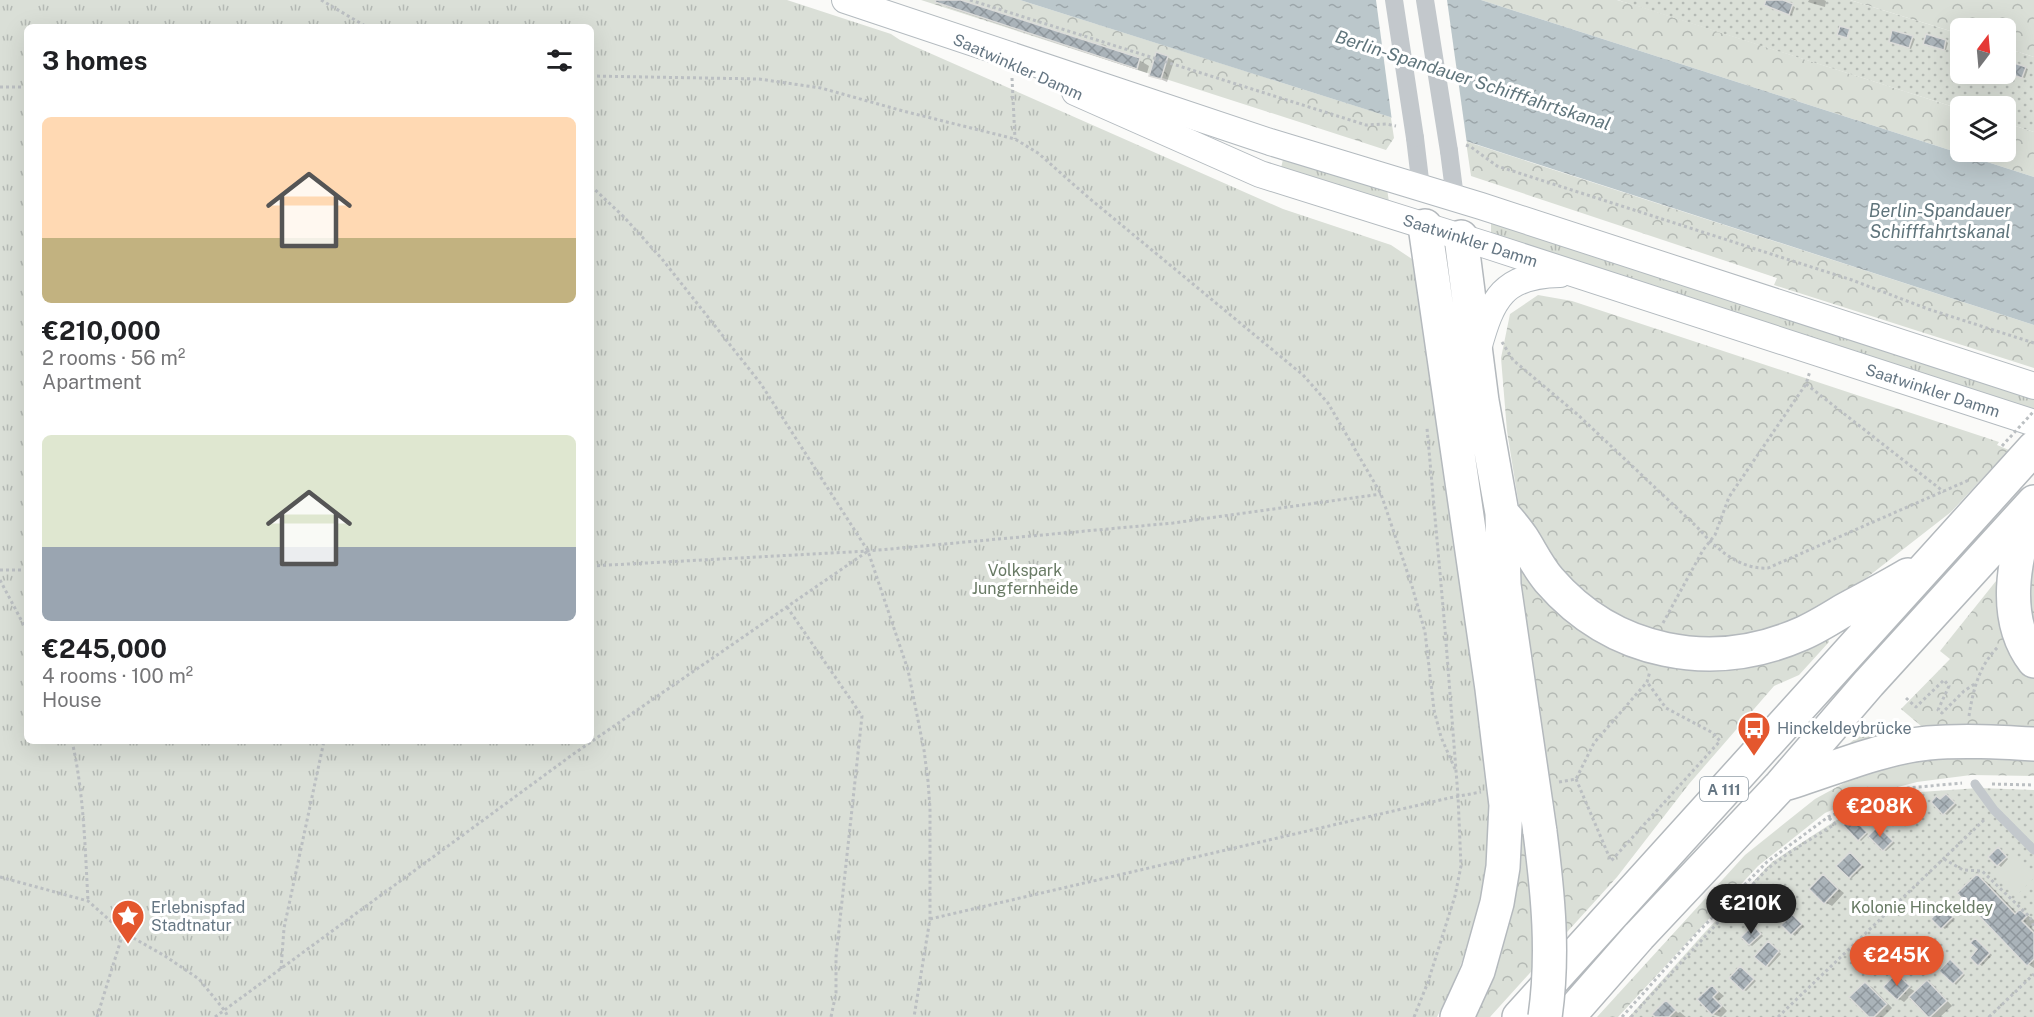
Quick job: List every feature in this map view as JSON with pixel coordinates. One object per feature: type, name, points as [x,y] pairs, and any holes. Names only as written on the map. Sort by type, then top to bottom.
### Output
[{"type":"highway","points":[[1425,226],[1494,700],[1506,805],[1503,867],[1497,903],[1478,970],[1457,1017]]},
{"type":"highway","points":[[1461,237],[1489,347],[1482,401],[1502,513],[1504,585],[1550,913],[1550,963],[1545,1017]]},
{"type":"highway","name":"A 111","points":[[1519,1017],[1931,563],[2021,450]]},
{"type":"highway","points":[[2033,503],[2020,540],[2014,573],[2013,599],[2017,624],[2028,654],[2034,661]]},
{"type":"highway","name":"A 111","points":[[1568,1017],[1639,936],[1782,785],[1869,683],[2033,503]]},
{"type":"highway","points":[[1502,513],[1549,580],[1575,606],[1629,639],[1693,655],[1750,651],[1802,634],[1931,563]]},
{"type":"highway","points":[[1782,785],[1868,757],[1926,744],[1993,742],[2034,744]]},
{"type":"main road","name":"Saatwinkler Damm","points":[[845,0],[1270,142],[1455,198],[2034,386]]},
{"type":"main road","name":"Saatwinkler Damm","points":[[921,24],[1260,174],[2034,423]]},
{"type":"main road","points":[[1260,174],[1270,142]]},
{"type":"main road","points":[[1421,188],[1425,226]]},
{"type":"main road","points":[[1455,198],[1461,237]]},
{"type":"main road","points":[[1489,347],[1490,310],[1504,291],[1512,284],[1538,274],[1572,273]]},
{"type":"street","points":[[1394,0],[1421,188]]},
{"type":"street","points":[[1425,0],[1454,148],[1455,198]]},
{"type":"lane","points":[[1975,784],[1994,810],[2034,850]]},
{"type":"path","points":[[321,0],[362,24]]},
{"type":"path","points":[[970,0],[1366,125],[1397,126]]},
{"type":"path","points":[[594,76],[759,79],[821,88],[1015,139],[1038,153],[1303,375],[1328,403],[1381,494],[1425,632],[1434,710],[1455,769]]},
{"type":"path","points":[[1012,78],[1015,139]]},
{"type":"path","points":[[0,87],[24,87]]},
{"type":"path","points":[[1454,148],[1471,147],[1497,166],[1852,280],[1929,309],[2034,343]]},
{"type":"path","points":[[594,189],[624,217],[662,259],[755,376],[868,551],[908,670],[924,750],[930,808],[930,919],[914,1017]]},
{"type":"path","points":[[1489,347],[1513,360],[1577,414],[1709,541],[1739,563],[1755,569],[1768,568],[1971,479]]},
{"type":"path","points":[[1662,625],[1709,541],[1715,535],[1729,497],[1806,384],[1809,375]]},
{"type":"path","points":[[1806,384],[1944,492]]},
{"type":"path","points":[[2021,450],[2034,411]]},
{"type":"path","points":[[1414,1017],[1428,982],[1455,896],[1461,866],[1445,629],[1426,419]]},
{"type":"path","points":[[594,566],[868,551],[1173,523],[1381,494]]},
{"type":"path","points":[[594,740],[868,551]]},
{"type":"path","points":[[0,570],[24,570]]},
{"type":"path","points":[[0,580],[24,625]]},
{"type":"path","points":[[787,607],[862,716],[836,957],[836,993],[831,1017]]},
{"type":"path","points":[[1968,720],[1976,683],[1989,656],[1999,646]]},
{"type":"path","points":[[1647,682],[1666,708],[1713,733],[1720,741],[1611,861],[1576,779],[1594,743],[1647,682],[1650,669]]},
{"type":"path","points":[[1906,698],[1916,707],[1944,680],[1949,686],[1938,710],[1942,713],[1964,691],[1976,683]]},
{"type":"path","points":[[73,744],[84,822],[88,901]]},
{"type":"path","points":[[281,970],[284,928],[323,744]]},
{"type":"path","points":[[215,1017],[588,744]]},
{"type":"path","points":[[1559,782],[1576,779]]},
{"type":"path","points":[[1623,1017],[1699,931],[1767,862],[1828,817],[1861,803],[1908,788],[1965,783],[2034,785]]},
{"type":"path","points":[[930,919],[1482,792]]},
{"type":"path","points":[[1778,1017],[1994,810]]},
{"type":"path","points":[[1631,1017],[1767,869],[1835,824],[1828,817]]},
{"type":"path","points":[[1944,859],[1963,870],[1982,871],[2030,917],[2034,927]]},
{"type":"path","points":[[0,877],[88,901],[123,932],[199,979],[228,1017]]},
{"type":"path","points":[[97,1017],[123,932]]},
{"type":"path","points":[[1989,1017],[2034,974]]},
{"type":"green space","name":"Volkspark Jungfernheide","points":[[0,0],[787,0],[891,34],[900,40],[1283,209],[1391,245],[1418,263],[1490,778],[1491,806],[1491,833],[1480,905],[1466,951],[1437,1017],[0,1017]]},
{"type":"green space","points":[[921,0],[1020,0],[1378,113],[2034,325],[2034,368],[1774,285],[1777,278],[1471,176],[1466,142],[1391,118],[1394,138],[1386,150]]},
{"type":"green space","points":[[1481,0],[1617,0],[1950,106],[1950,150]]},
{"type":"green space","points":[[1618,0],[1850,0],[1950,31],[1950,84],[2016,84],[2016,51],[2034,57],[2034,132],[2016,126],[2016,96],[1950,96],[1950,106]]},
{"type":"green space","points":[[1850,0],[2034,0],[2034,57],[2016,51],[2016,18],[1950,18],[1950,31]]},
{"type":"green space","points":[[2016,126],[2034,132],[2034,177],[1987,162],[2016,162]]},
{"type":"green space","points":[[1284,155],[1387,189],[1389,202],[1281,168]]},
{"type":"green space","points":[[1491,222],[2034,398],[2034,409],[1491,235]]},
{"type":"green space","points":[[1538,295],[1572,301],[1999,442],[1997,445],[2009,450],[1951,512],[1865,579],[1821,607],[1829,642],[1799,675],[1774,686],[1689,784],[1617,877],[1490,1017],[1465,1017],[1491,965],[1513,563],[1540,548],[1519,506],[1507,431],[1501,358],[1510,314]]},
{"type":"green space","points":[[2034,566],[2034,776],[1971,775],[1917,782],[1864,796],[1825,813],[1758,866],[1618,1017],[1597,1017],[1745,855],[1815,799],[1846,782],[1830,760],[1871,725],[1889,738],[1927,731],[1901,709],[1950,659],[1940,651],[2004,571]]},
{"type":"green space","name":"Kolonie Hinckeldey","points":[[1979,788],[2034,790],[2034,1017],[1629,1017],[1772,862],[1835,821],[1858,810],[1920,792]]},
{"type":"green space","points":[[2012,852],[2034,874],[2034,878],[2016,896],[1992,872]]},
{"type":"water","name":"Berlin-Spandauer Schifffahrtskanal","points":[[1020,0],[1481,0],[1950,150],[1950,162],[1987,162],[2034,177],[2034,325],[1466,141]]},
{"type":"pier","points":[[1376,0],[1447,0],[1467,144],[1392,121]]},
{"type":"building","points":[[936,0],[961,0],[1140,58],[1137,69],[935,2]]},
{"type":"building","points":[[1766,0],[1783,0],[1793,4],[1789,15],[1764,5]]},
{"type":"building","points":[[1840,26],[1850,29],[1847,38],[1837,35]]},
{"type":"building","points":[[1892,30],[1913,36],[1909,48],[1889,42]]},
{"type":"building","points":[[1926,34],[1946,40],[1944,50],[1923,44]]},
{"type":"building","points":[[1156,52],[1168,56],[1161,79],[1149,76]]},
{"type":"building","points":[[2016,64],[2026,67],[2022,78],[2016,76]]},
{"type":"building","points":[[1946,794],[1955,803],[1943,815],[1931,802],[1936,796],[1940,799]]},
{"type":"building","points":[[1852,817],[1867,832],[1858,841],[1843,825]]},
{"type":"building","points":[[1878,826],[1893,841],[1883,851],[1868,836]]},
{"type":"building","points":[[1998,847],[2007,857],[1997,866],[1988,857]]},
{"type":"building","points":[[1850,852],[1862,865],[1849,878],[1836,866]]},
{"type":"building","points":[[1823,874],[1838,889],[1824,904],[1809,889]]},
{"type":"building","points":[[1977,874],[2015,914],[2020,909],[2027,916],[2022,921],[2034,933],[2034,959],[2027,966],[1957,893]]},
{"type":"building","points":[[1781,898],[1789,907],[1778,917],[1770,908]]},
{"type":"building","points":[[1942,906],[1953,917],[1941,929],[1931,919]]},
{"type":"building","points":[[1792,914],[1802,924],[1791,935],[1781,925]]},
{"type":"building","points":[[1753,925],[1761,934],[1749,945],[1741,937]]},
{"type":"building","points":[[1910,935],[1935,960],[1925,969],[1901,944]]},
{"type":"building","points":[[1975,938],[1990,953],[1978,966],[1970,958],[1977,949],[1970,943]]},
{"type":"building","points":[[1768,941],[1779,951],[1766,967],[1754,957]]},
{"type":"building","points":[[1950,959],[1964,973],[1953,984],[1939,971]]},
{"type":"building","points":[[1740,966],[1754,979],[1743,991],[1729,978]]},
{"type":"building","points":[[1896,973],[1910,986],[1897,1000],[1883,987]]},
{"type":"building","points":[[1927,980],[1947,1001],[1930,1017],[1909,997]]},
{"type":"building","points":[[1865,982],[1887,1004],[1874,1017],[1869,1017],[1849,997]]},
{"type":"building","points":[[1712,985],[1718,992],[1713,997],[1722,1006],[1712,1015],[1697,999]]},
{"type":"building","points":[[1666,1000],[1676,1010],[1669,1017],[1655,1017],[1652,1014]]},
{"type":"place","name":"Hinckeldeybrücke","points":[[1754,757]]},
{"type":"place","name":"Erlebnispfad Stadtnatur","points":[[128,945]]}]
